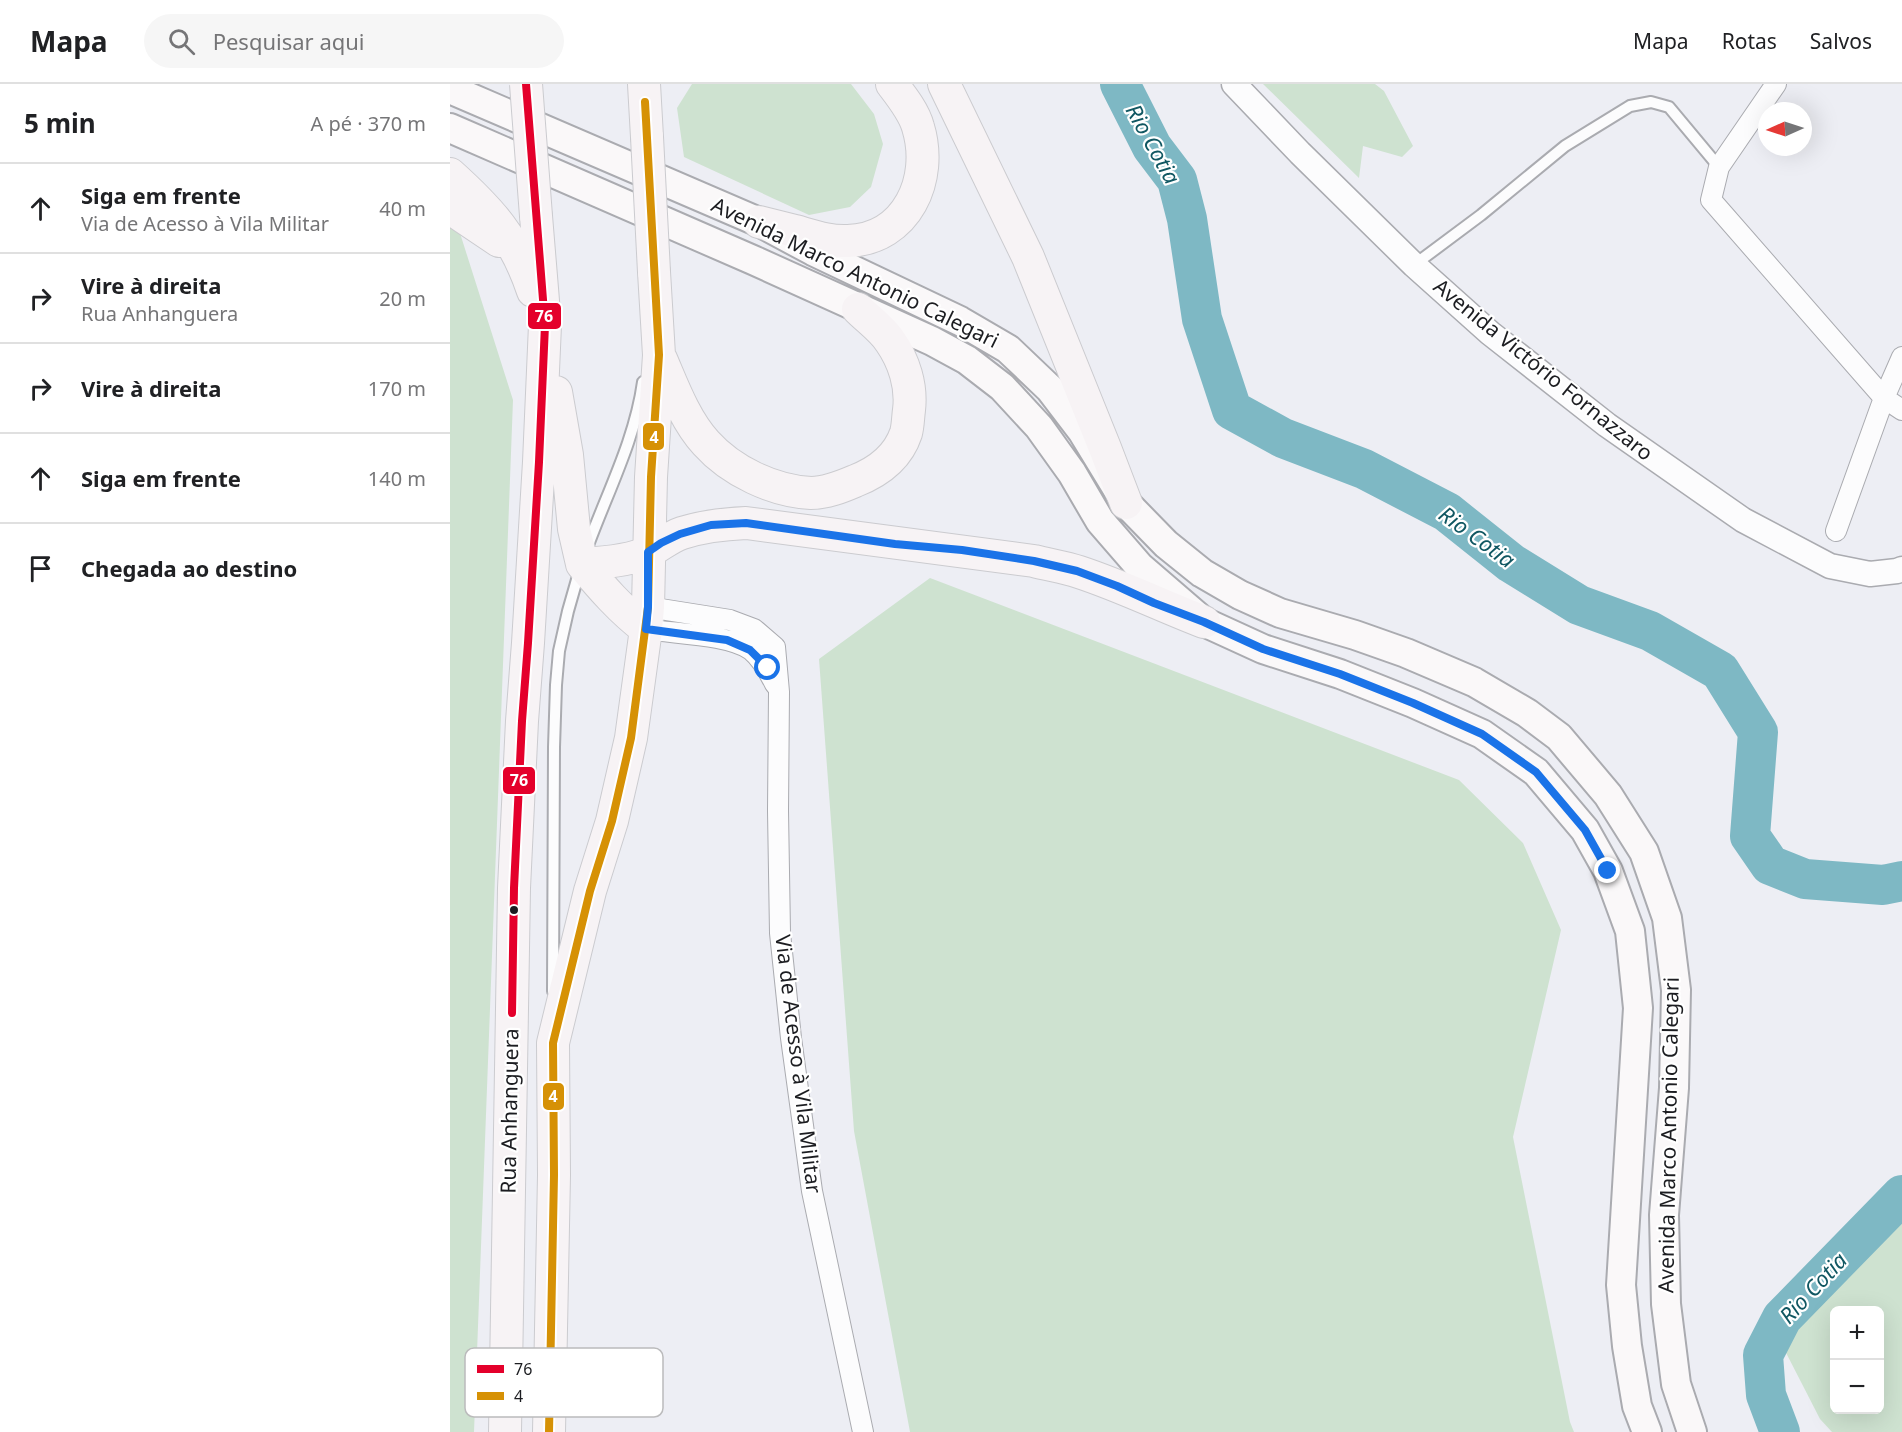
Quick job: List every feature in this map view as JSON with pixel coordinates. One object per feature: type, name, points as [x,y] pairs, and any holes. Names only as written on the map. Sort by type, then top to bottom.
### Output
[{"type":"main road","name":"Rua Anhanguera","points":[[506,1348],[514,888],[539,462],[544,325],[526,84]]},
{"type":"main road","name":"Rua Anhanguera","points":[[551,1348],[554,1174],[553,1043],[590,891],[612,821],[631,738],[647,618],[650,362],[655,281],[644,84]]},
{"type":"main road","points":[[759,222],[822,239],[849,241],[874,237],[891,228],[908,208],[921,182],[924,156],[918,125],[892,84]]},
{"type":"main road","points":[[944,84],[1028,257],[1126,503]]},
{"type":"main road","name":"Avenida Marco Antonio Calegari","points":[[450,89],[759,222],[813,251],[960,321],[1008,349],[1050,389],[1082,431],[1126,503],[1166,544],[1202,573],[1240,595],[1280,613],[1406,653],[1474,682],[1527,713],[1559,737],[1608,795],[1644,852],[1667,918],[1676,990],[1674,1088],[1664,1215],[1666,1304],[1676,1384],[1692,1432]]},
{"type":"main road","name":"Avenida Marco Antonio Calegari","points":[[450,128],[753,260],[967,360],[1002,387],[1039,426],[1072,473],[1100,521],[1139,566],[1204,622],[1263,649],[1340,674],[1482,734],[1536,772],[1585,830],[1608,871],[1630,931],[1638,1008],[1622,1285],[1630,1366],[1637,1406],[1647,1432]]},
{"type":"main road","points":[[450,174],[502,225],[528,274],[544,325],[567,455],[574,529],[582,564],[627,614],[647,618]]},
{"type":"main road","points":[[450,208],[518,255]]},
{"type":"main road","points":[[650,362],[705,443],[722,458],[746,474],[781,488],[812,493],[836,489],[872,475],[891,459],[906,432],[910,399],[905,367],[890,340],[858,309]]},
{"type":"main road","points":[[582,564],[607,563],[648,552],[680,534],[711,525],[746,523],[1034,561],[1087,575],[1204,622]]},
{"type":"main road","name":"Rua Anhanguera","points":[[505,1417],[505,1432]]},
{"type":"main road","name":"Rua Anhanguera","points":[[549,1417],[549,1432]]},
{"type":"street","name":"Avenida Victório Fornazzaro","points":[[1234,84],[1300,153],[1414,265],[1490,333],[1607,425],[1743,520],[1830,566],[1870,574],[1902,569]]},
{"type":"street","points":[[1776,84],[1719,167],[1711,200],[1884,398],[1902,410]]},
{"type":"street","points":[[1836,531],[1884,398],[1902,357]]},
{"type":"street","name":"Via de Acesso à Vila Militar","points":[[647,618],[727,640],[750,650],[768,668],[779,692],[780,933],[791,1038],[812,1191],[863,1432]]},
{"type":"lane","points":[[1414,265],[1481,215],[1565,146],[1630,106],[1651,102],[1669,107],[1719,167]]},
{"type":"lane","points":[[553,1043],[554,758],[559,651],[582,564],[632,431],[650,362]]},
{"type":"green space","points":[[692,84],[851,84],[874,114],[883,144],[871,187],[850,207],[809,215],[684,157],[677,108]]},
{"type":"green space","points":[[1263,84],[1375,84],[1384,91],[1413,146],[1402,157],[1363,146],[1359,178]]},
{"type":"green space","points":[[450,226],[459,230],[513,400],[477,1348],[465,1348],[465,1417],[475,1417],[474,1432],[450,1432]]},
{"type":"green space","points":[[930,578],[1459,780],[1523,843],[1561,930],[1513,1137],[1570,1422],[1574,1432],[910,1432],[854,1131],[819,659]]},
{"type":"green space","points":[[1902,1209],[1902,1432],[1832,1432],[1820,1419],[1781,1343]]},
{"type":"waterway","name":"Rio Cotia","points":[[1120,84],[1152,147],[1177,180],[1187,219],[1202,319],[1232,410],[1283,438],[1364,469],[1447,512],[1511,563],[1579,605],[1650,631],[1720,671],[1758,732],[1750,836],[1770,865],[1805,879],[1883,885],[1902,881]]},
{"type":"waterway","name":"Rio Cotia","points":[[1780,1432],[1766,1395],[1763,1355],[1782,1318],[1902,1195]]},
{"type":"transit line","name":"76","points":[[512,1013],[514,888],[522,721],[539,462],[545,325],[526,84]]},
{"type":"transit line","name":"4","points":[[551,1348],[554,1175],[553,1043],[590,891],[612,821],[631,738],[648,607],[651,477],[659,355],[645,102]]},
{"type":"transit line","name":"4","points":[[549,1417],[549,1432]]},
{"type":"route","points":[[768,668],[750,650],[727,640],[646,629],[648,552],[680,534],[711,525],[746,523],[895,544],[962,550],[1034,561],[1077,571],[1204,622],[1263,649],[1340,674],[1413,703],[1482,734],[1536,772],[1585,830],[1608,871]]}]
